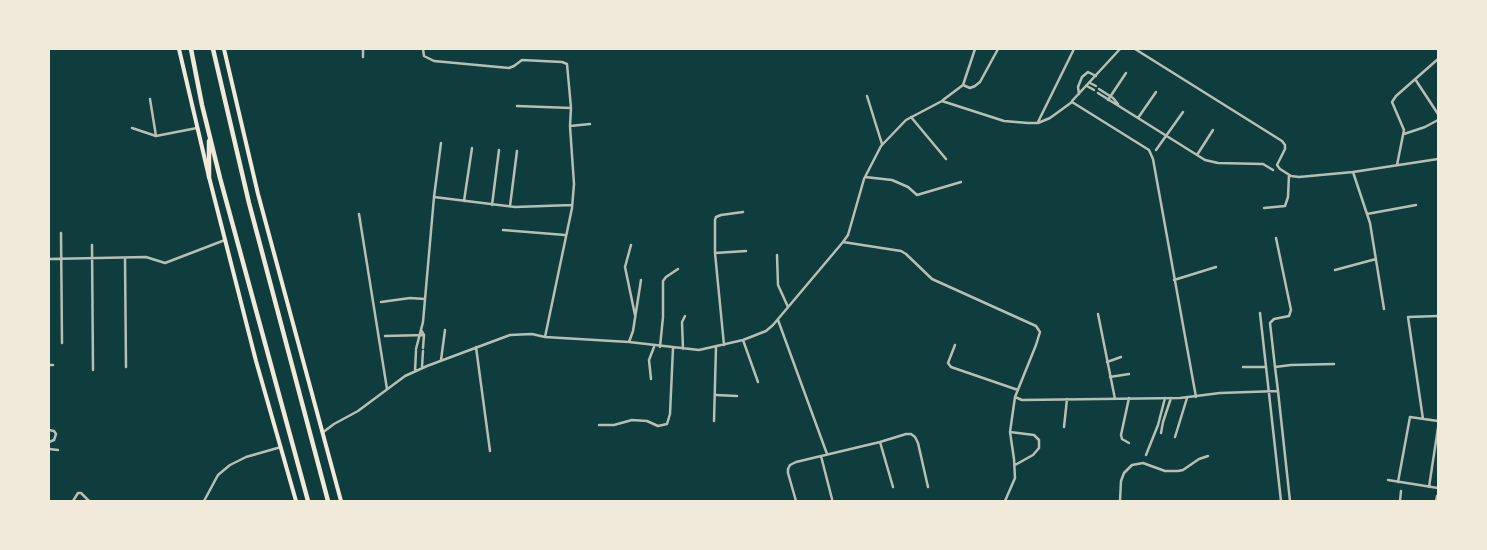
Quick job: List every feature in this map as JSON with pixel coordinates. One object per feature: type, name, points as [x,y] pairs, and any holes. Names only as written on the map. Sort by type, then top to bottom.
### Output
[{"type":"highway","points":[[191,49],[209,133],[270,366],[308,501]]},
{"type":"highway","points":[[213,49],[249,202],[328,501]]},
{"type":"highway","points":[[208,177],[209,133]]},
{"type":"main road","points":[[180,49],[208,177],[256,361],[296,501]]},
{"type":"main road","points":[[224,49],[258,194],[341,501]]},
{"type":"street","points":[[363,49],[363,57]]},
{"type":"street","points":[[423,49],[424,56],[434,61],[509,68],[522,60],[565,62],[571,108],[572,205],[545,337]]},
{"type":"street","points":[[322,434],[334,424],[358,411],[415,371],[510,335],[532,334],[545,337],[628,342],[698,350],[743,340],[766,331],[778,320],[844,242],[865,177],[882,144],[906,120],[942,101],[963,85],[975,49]]},
{"type":"street","points":[[963,85],[970,88],[980,82],[998,49]]},
{"type":"street","points":[[1038,123],[1074,49]]},
{"type":"street","points":[[942,101],[1004,121],[1038,123],[1050,118],[1072,102],[1120,49]]},
{"type":"street","points":[[1135,49],[1282,141],[1285,149],[1277,165],[1289,175],[1299,177],[1353,172],[1438,159]]},
{"type":"street","points":[[1397,166],[1404,134],[1402,124],[1392,102],[1414,79],[1438,59]]},
{"type":"street","points":[[1079,94],[1078,87],[1082,77],[1088,72],[1096,76]]},
{"type":"street","points":[[1108,100],[1126,73]]},
{"type":"street","points":[[1414,79],[1438,114]]},
{"type":"street","points":[[1090,82],[1111,96],[1118,104]]},
{"type":"street","points":[[1087,86],[1094,90]]},
{"type":"street","points":[[1098,92],[1211,163],[1263,164],[1273,170]]},
{"type":"street","points":[[1138,118],[1156,92]]},
{"type":"street","points":[[868,96],[882,144]]},
{"type":"street","points":[[150,99],[156,136]]},
{"type":"street","points":[[1072,102],[1143,146],[1151,155],[1196,397]]},
{"type":"street","points":[[517,106],[571,108]]},
{"type":"street","points":[[1156,150],[1183,112]]},
{"type":"street","points":[[911,117],[946,159]]},
{"type":"street","points":[[1404,134],[1425,127],[1438,120]]},
{"type":"street","points":[[570,126],[590,124]]},
{"type":"street","points":[[132,128],[156,136],[197,128]]},
{"type":"street","points":[[1197,155],[1213,130]]},
{"type":"street","points":[[415,371],[418,335],[421,330],[425,300],[441,143]]},
{"type":"street","points":[[464,201],[472,148]]},
{"type":"street","points":[[492,204],[499,150]]},
{"type":"street","points":[[510,206],[516,151]]},
{"type":"street","points":[[1353,172],[1367,214],[1384,309]]},
{"type":"street","points":[[1264,208],[1284,206],[1288,197],[1289,175]]},
{"type":"street","points":[[865,177],[892,180],[908,187],[917,195],[961,182]]},
{"type":"street","points":[[434,197],[510,206],[572,205]]},
{"type":"street","points":[[1367,214],[1416,205]]},
{"type":"street","points":[[724,345],[714,227],[716,217],[743,212]]},
{"type":"street","points":[[359,214],[387,390]]},
{"type":"street","points":[[503,230],[565,235]]},
{"type":"street","points":[[61,233],[62,343]]},
{"type":"street","points":[[1276,238],[1291,310],[1289,316],[1274,319],[1270,323],[1290,501]]},
{"type":"street","points":[[49,259],[146,257],[165,263],[225,240]]},
{"type":"street","points":[[844,242],[900,251],[906,254],[932,279],[1036,326],[1040,332],[1016,397],[1010,432],[1015,478],[1005,501]]},
{"type":"street","points":[[92,245],[93,370]]},
{"type":"street","points":[[631,245],[624,267],[635,315]]},
{"type":"street","points":[[715,253],[746,251]]},
{"type":"street","points":[[777,255],[778,285],[789,307]]},
{"type":"street","points":[[125,258],[126,367]]},
{"type":"street","points":[[1336,270],[1376,259]]},
{"type":"street","points":[[1174,280],[1216,267]]},
{"type":"street","points":[[660,347],[663,318],[663,281],[678,269]]},
{"type":"street","points":[[628,342],[632,337],[641,280]]},
{"type":"street","points":[[380,302],[410,298],[425,300]]},
{"type":"street","points":[[1260,313],[1280,501]]},
{"type":"street","points":[[1098,314],[1114,399]]},
{"type":"street","points":[[683,349],[682,322],[685,316]]},
{"type":"street","points":[[1423,419],[1408,317],[1438,316]]},
{"type":"street","points":[[778,320],[827,454]]},
{"type":"street","points":[[421,330],[424,335],[422,368]]},
{"type":"street","points":[[442,360],[445,330]]},
{"type":"street","points":[[385,336],[424,335]]},
{"type":"street","points":[[743,340],[758,382]]},
{"type":"street","points":[[955,345],[948,363],[951,367],[1018,390]]},
{"type":"street","points":[[651,379],[648,360],[655,346]]},
{"type":"street","points":[[714,421],[716,346]]},
{"type":"street","points":[[476,347],[490,451]]},
{"type":"street","points":[[599,425],[614,425],[632,420],[658,426],[667,424],[670,414],[673,348]]},
{"type":"street","points":[[1107,362],[1121,357]]},
{"type":"street","points":[[1275,368],[1291,365],[1334,364]]},
{"type":"street","points":[[1243,367],[1266,367]]},
{"type":"street","points":[[1110,377],[1129,374]]},
{"type":"street","points":[[1016,397],[1026,400],[1172,398],[1278,391]]},
{"type":"street","points":[[715,395],[737,396]]},
{"type":"street","points":[[1175,437],[1187,397]]},
{"type":"street","points":[[1129,398],[1122,435],[1122,439],[1129,443]]},
{"type":"street","points":[[1146,455],[1158,424],[1165,398]]},
{"type":"street","points":[[1161,433],[1162,422],[1172,398]]},
{"type":"street","points":[[1064,427],[1067,400]]},
{"type":"street","points":[[1398,482],[1410,417],[1438,422]]},
{"type":"street","points":[[1429,486],[1438,428]]},
{"type":"street","points":[[49,430],[54,431],[56,434],[54,440],[49,442]]},
{"type":"street","points":[[1010,432],[1034,435],[1039,440],[1039,448],[1034,455],[1015,465]]},
{"type":"street","points":[[796,501],[788,469],[790,465],[906,434],[911,434],[915,437],[918,443],[928,487]]},
{"type":"street","points":[[880,442],[893,487]]},
{"type":"street","points":[[204,501],[218,476],[230,465],[246,457],[281,447]]},
{"type":"street","points":[[49,449],[58,450]]},
{"type":"street","points":[[822,456],[832,499]]},
{"type":"street","points":[[1120,501],[1121,481],[1124,473],[1132,466],[1143,463],[1165,471],[1178,471],[1208,456]]},
{"type":"street","points":[[1388,480],[1438,488]]},
{"type":"street","points":[[1400,501],[1401,491]]},
{"type":"street","points":[[73,501],[78,493],[81,493],[89,501]]},
{"type":"street","points":[[1436,501],[1437,496]]}]
